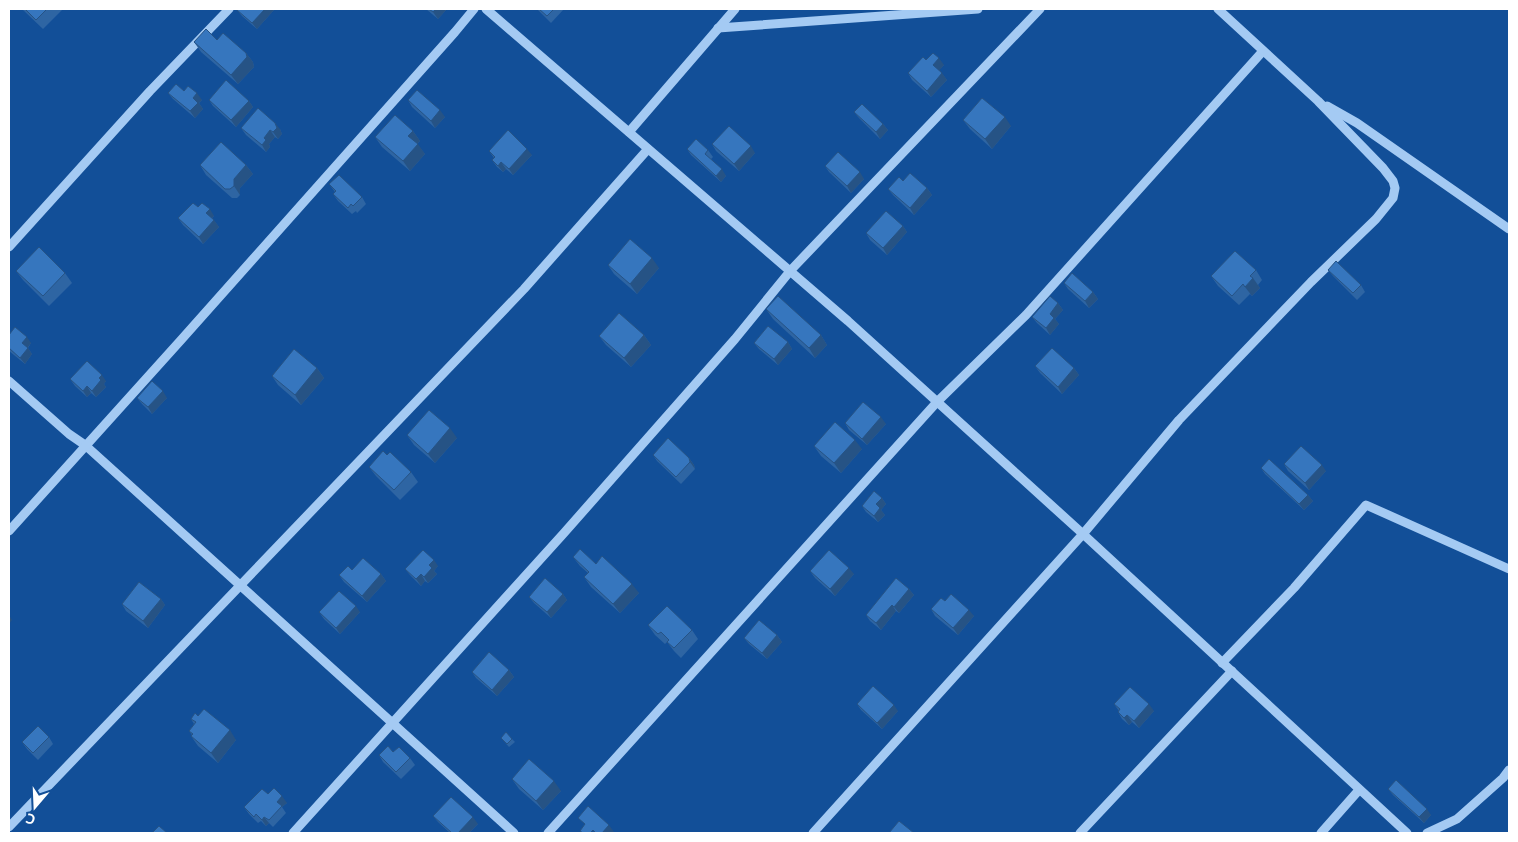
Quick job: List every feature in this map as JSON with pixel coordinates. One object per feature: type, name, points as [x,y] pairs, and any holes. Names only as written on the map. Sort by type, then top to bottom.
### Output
[{"type":"street","points":[[9,247],[150,92],[229,9]]},
{"type":"street","points":[[9,530],[181,340],[474,9]]},
{"type":"street","points":[[486,9],[791,270],[1232,671],[1407,833]]},
{"type":"street","points":[[630,132],[735,9]]},
{"type":"street","points":[[718,28],[978,9]]},
{"type":"street","points":[[293,833],[564,533],[722,354],[791,270],[1040,9]]},
{"type":"street","points":[[813,833],[1082,534],[1179,420],[1311,282],[1376,219],[1393,198],[1394,181],[1318,101],[1218,9]]},
{"type":"street","points":[[548,833],[937,402],[1026,315],[1263,50]]},
{"type":"street","points":[[1318,101],[1356,123],[1509,229]]},
{"type":"street","points":[[9,827],[524,289],[648,149]]},
{"type":"street","points":[[9,381],[69,434],[86,446],[514,833]]},
{"type":"street","points":[[1222,663],[1294,588],[1366,505],[1509,569]]},
{"type":"street","points":[[1080,833],[1232,671]]},
{"type":"street","points":[[1427,833],[1457,819],[1509,770]]},
{"type":"street","points":[[1321,833],[1359,790]]},
{"type":"building","points":[[25,9],[47,9],[36,20]]},
{"type":"building","points":[[238,9],[265,9],[252,23]]},
{"type":"building","points":[[539,9],[554,9],[547,16]]},
{"type":"building","points":[[206,29],[217,40],[223,33],[246,53],[247,57],[231,75],[194,42]]},
{"type":"building","points":[[933,53],[939,58],[933,65],[942,73],[927,91],[908,73],[923,57],[926,60]]},
{"type":"building","points":[[226,80],[249,101],[231,120],[209,100]]},
{"type":"building","points":[[176,84],[184,91],[188,86],[197,93],[193,98],[198,103],[190,111],[168,93]]},
{"type":"building","points":[[417,90],[440,110],[431,121],[408,100]]},
{"type":"building","points":[[982,98],[1005,117],[985,139],[963,120]]},
{"type":"building","points":[[862,104],[883,124],[876,132],[854,112]]},
{"type":"building","points":[[258,108],[275,123],[277,128],[273,132],[270,130],[264,138],[266,140],[262,145],[241,128]]},
{"type":"building","points":[[395,115],[413,131],[408,136],[418,144],[403,161],[375,137]]},
{"type":"building","points":[[729,126],[751,146],[734,164],[712,144]]},
{"type":"building","points":[[508,130],[527,149],[509,169],[501,162],[498,166],[492,160],[495,157],[489,151]]},
{"type":"building","points":[[696,139],[708,150],[705,154],[722,169],[716,176],[687,149]]},
{"type":"building","points":[[221,142],[246,165],[234,179],[234,186],[230,189],[225,189],[200,165]]},
{"type":"building","points":[[838,152],[860,172],[847,186],[825,166]]},
{"type":"building","points":[[910,173],[927,188],[910,208],[888,189],[899,177],[903,181]]},
{"type":"building","points":[[339,175],[362,197],[353,206],[351,204],[348,208],[333,194],[336,191],[329,184]]},
{"type":"building","points":[[193,203],[198,207],[202,203],[210,209],[206,213],[214,220],[199,237],[178,218]]},
{"type":"building","points":[[886,211],[903,226],[883,248],[866,233]]},
{"type":"building","points":[[630,239],[652,258],[630,284],[608,265]]},
{"type":"building","points":[[39,247],[65,273],[43,296],[16,271]]},
{"type":"building","points":[[1235,251],[1256,270],[1250,276],[1253,278],[1245,287],[1243,284],[1232,296],[1211,276]]},
{"type":"building","points":[[1336,261],[1361,285],[1353,293],[1328,270]]},
{"type":"building","points":[[1072,273],[1093,292],[1085,301],[1064,283]]},
{"type":"building","points":[[778,296],[821,335],[809,348],[766,309]]},
{"type":"building","points":[[1050,296],[1058,303],[1050,314],[1054,318],[1046,328],[1032,317]]},
{"type":"building","points":[[619,313],[644,335],[624,358],[599,336]]},
{"type":"building","points":[[768,326],[788,342],[774,359],[754,343]]},
{"type":"building","points":[[15,327],[27,337],[22,343],[28,348],[20,358],[9,348],[9,335]]},
{"type":"building","points":[[1052,348],[1074,368],[1058,387],[1035,366]]},
{"type":"building","points":[[294,349],[317,368],[295,395],[272,376]]},
{"type":"building","points":[[87,361],[102,375],[99,378],[101,380],[92,391],[87,386],[83,391],[70,379]]},
{"type":"building","points":[[152,381],[163,391],[148,407],[137,398]]},
{"type":"building","points":[[863,402],[881,417],[862,439],[845,423]]},
{"type":"building","points":[[429,410],[450,428],[428,454],[407,435]]},
{"type":"building","points":[[835,422],[855,440],[834,463],[814,446]]},
{"type":"building","points":[[668,438],[689,458],[690,462],[676,477],[653,455]]},
{"type":"building","points":[[1301,446],[1322,465],[1305,483],[1284,464]]},
{"type":"building","points":[[383,451],[387,455],[390,452],[411,472],[394,490],[369,467]]},
{"type":"building","points":[[1269,459],[1308,495],[1299,504],[1261,468]]},
{"type":"building","points":[[874,491],[882,498],[876,504],[880,508],[874,516],[862,506]]},
{"type":"building","points":[[580,549],[596,564],[602,556],[632,584],[613,604],[584,577],[589,572],[573,557]]},
{"type":"building","points":[[423,550],[434,560],[429,565],[432,568],[424,577],[421,574],[416,579],[405,569]]},
{"type":"building","points":[[829,550],[849,568],[830,589],[810,571]]},
{"type":"building","points":[[363,558],[381,574],[362,596],[339,575],[348,566],[352,570]]},
{"type":"building","points":[[545,578],[563,594],[547,612],[529,597]]},
{"type":"building","points":[[896,578],[909,589],[894,607],[892,605],[876,623],[866,615]]},
{"type":"building","points":[[139,582],[161,599],[143,621],[122,604]]},
{"type":"building","points":[[339,591],[356,606],[336,628],[319,612]]},
{"type":"building","points":[[951,594],[969,610],[953,628],[931,609],[941,598],[945,601]]},
{"type":"building","points":[[667,606],[692,630],[674,648],[667,642],[669,640],[661,632],[658,634],[648,625]]},
{"type":"building","points":[[759,620],[777,635],[762,653],[744,638]]},
{"type":"building","points":[[489,652],[509,670],[492,690],[472,672]]},
{"type":"building","points":[[873,686],[894,705],[877,723],[857,704]]},
{"type":"building","points":[[1130,687],[1149,704],[1134,721],[1127,715],[1124,718],[1118,712],[1120,709],[1114,704]]},
{"type":"building","points":[[204,709],[230,730],[211,753],[191,736],[193,734],[189,731],[196,722],[191,719],[195,713],[198,716]]},
{"type":"building","points":[[38,726],[49,737],[33,753],[22,742]]},
{"type":"building","points":[[506,732],[512,739],[507,744],[501,738]]},
{"type":"building","points":[[388,746],[393,752],[399,747],[410,758],[396,772],[379,755]]},
{"type":"building","points":[[529,759],[554,781],[536,801],[512,779]]},
{"type":"building","points":[[1396,780],[1427,809],[1419,817],[1388,789]]},
{"type":"building","points":[[274,788],[282,796],[277,802],[282,806],[269,820],[264,817],[262,820],[256,814],[254,817],[244,807],[262,789],[268,794]]},
{"type":"building","points":[[451,797],[473,817],[458,833],[452,833],[433,816]]},
{"type":"building","points":[[588,806],[609,825],[602,833],[596,833],[593,830],[590,833],[580,831],[585,824],[578,818]]},
{"type":"building","points":[[899,821],[914,833],[889,833]]},
{"type":"building","points":[[159,826],[167,833],[152,833]]}]
